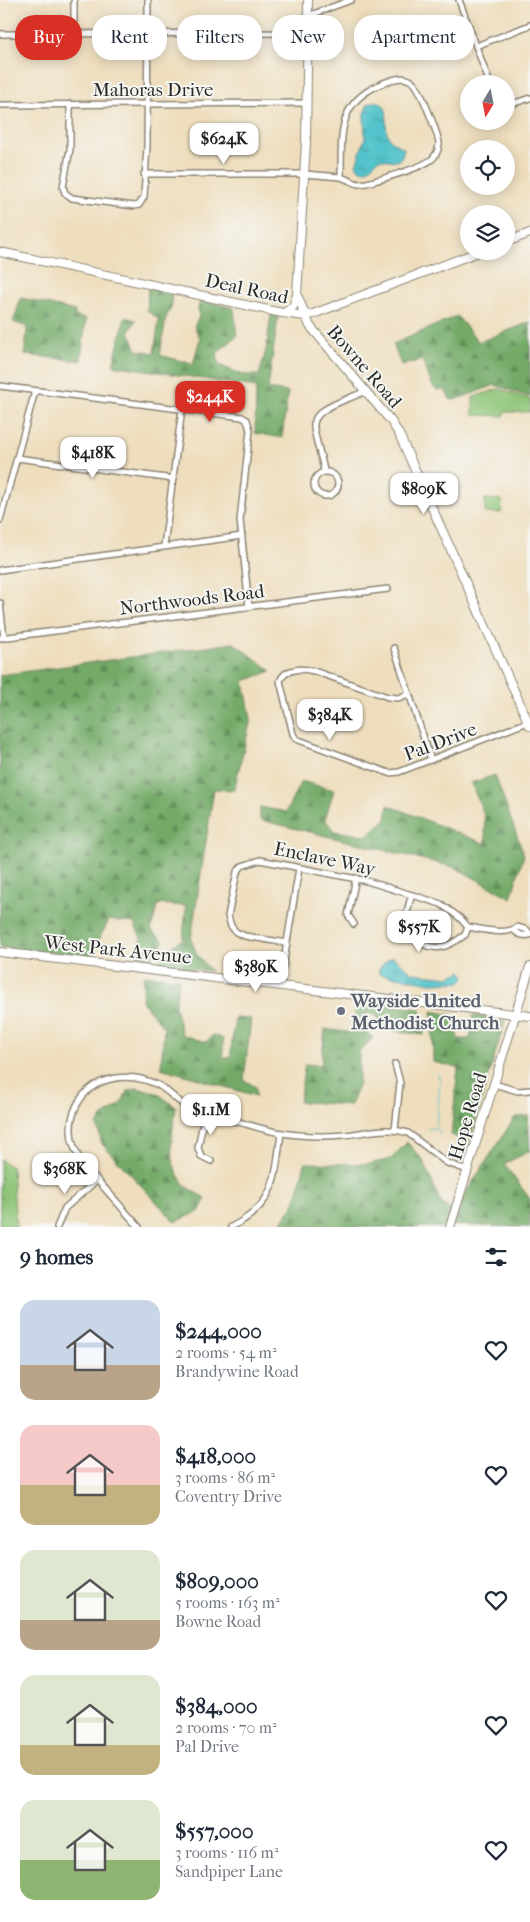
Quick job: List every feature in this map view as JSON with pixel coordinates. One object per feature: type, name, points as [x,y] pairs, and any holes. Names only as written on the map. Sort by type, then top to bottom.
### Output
[{"type":"street","points":[[74,0],[74,15]]},
{"type":"street","points":[[148,0],[148,15]]},
{"type":"street","name":"Bowne Road","points":[[308,0],[308,15]]},
{"type":"street","points":[[311,15],[351,0]]},
{"type":"street","points":[[459,0],[487,75]]},
{"type":"street","points":[[476,46],[530,25]]},
{"type":"street","points":[[0,34],[15,34]]},
{"type":"street","points":[[167,34],[272,34]]},
{"type":"street","points":[[70,104],[70,149],[63,186],[66,195],[72,198],[136,206],[141,203],[144,197],[147,146],[148,60]]},
{"type":"street","name":"Bowne Road","points":[[308,60],[304,174],[297,295],[310,326],[400,434],[529,724]]},
{"type":"street","points":[[144,174],[304,174],[341,177],[354,183],[363,184],[428,163],[433,159],[438,148],[438,139],[421,92],[416,84],[404,78],[396,79],[372,88],[356,99],[347,114],[343,130],[341,177]]},
{"type":"street","points":[[515,103],[530,98]]},
{"type":"street","name":"Mahoras Drive","points":[[0,105],[307,103]]},
{"type":"street","points":[[515,239],[530,233]]},
{"type":"street","name":"Deal Road","points":[[0,252],[305,316],[460,259]]},
{"type":"street","points":[[284,313],[293,307],[297,295]]},
{"type":"street","points":[[0,386],[242,417],[249,422],[240,520],[249,608]]},
{"type":"street","points":[[0,520],[35,390]]},
{"type":"street","points":[[324,471],[314,428],[315,418],[324,409],[365,391]]},
{"type":"street","points":[[164,546],[182,409]]},
{"type":"street","points":[[17,458],[174,479]]},
{"type":"street","points":[[324,471],[333,475],[338,482],[337,490],[329,496],[319,494],[315,489],[315,480],[324,471]]},
{"type":"street","points":[[0,570],[242,536]]},
{"type":"street","name":"Northwoods Road","points":[[2,638],[388,589]]},
{"type":"street","points":[[0,603],[2,638]]},
{"type":"street","points":[[394,648],[431,760]]},
{"type":"street","name":"Pal Drive","points":[[409,694],[388,698],[304,669],[288,671],[280,681],[293,734],[298,740],[393,773],[529,724]]},
{"type":"street","name":"Enclave Way","points":[[286,943],[245,936],[236,932],[228,916],[236,872],[242,866],[260,860],[356,878],[440,904],[460,918],[468,927]]},
{"type":"street","points":[[282,967],[299,868]]},
{"type":"street","points":[[354,924],[348,915],[356,878]]},
{"type":"street","points":[[412,895],[408,907],[407,922],[411,934],[422,943],[432,947],[442,947],[465,935],[468,927],[504,931],[514,930],[518,927],[527,930],[530,935]]},
{"type":"street","name":"West Park Avenue","points":[[0,952],[530,1016]]},
{"type":"street","name":"Hope Road","points":[[450,1227],[530,967]]},
{"type":"street","points":[[395,1064],[400,1084],[395,1130]]},
{"type":"street","points":[[139,1227],[83,1164],[75,1153],[71,1142],[72,1117],[76,1106],[91,1088],[118,1077],[133,1077],[159,1085],[182,1104],[281,1133],[343,1135],[389,1129],[408,1133],[447,1163],[467,1170]]},
{"type":"street","points":[[494,1084],[518,1091],[530,1090]]},
{"type":"street","points":[[205,1112],[198,1148],[201,1156],[211,1162]]},
{"type":"street","points":[[231,1227],[253,1215],[270,1191],[276,1168],[281,1133]]},
{"type":"street","points":[[57,1227],[65,1208],[97,1180]]},
{"type":"green space","points":[[148,288],[171,294],[172,306],[166,318],[160,355],[193,364],[200,338],[194,326],[199,317],[198,308],[200,300],[234,308],[237,336],[217,353],[219,365],[243,375],[259,375],[266,350],[271,315],[278,317],[268,389],[288,392],[282,438],[255,433],[256,387],[113,365],[125,317],[136,320],[129,332],[137,350],[154,353],[159,319],[147,311]]},
{"type":"green space","points":[[21,298],[75,311],[75,316],[86,319],[81,361],[25,355],[27,327],[13,322]]},
{"type":"green space","points":[[457,316],[479,342],[530,322],[530,397],[495,385],[455,400],[450,399],[445,390],[437,390],[433,387],[422,360],[401,365],[393,344]]},
{"type":"green space","points":[[499,389],[530,399],[530,412],[504,412],[504,416],[473,415],[473,397]]},
{"type":"green space","points":[[485,499],[502,500],[501,513],[485,513]]},
{"type":"green space","points":[[234,643],[272,671],[244,681],[251,719],[234,790],[214,789],[191,939],[197,955],[211,971],[157,966],[162,953],[183,939],[186,906],[158,904],[151,930],[164,941],[147,966],[136,964],[141,938],[134,923],[109,920],[90,957],[0,947],[0,675]]},
{"type":"green space","points":[[495,775],[524,855],[511,898],[454,867],[260,820],[260,807],[286,812],[301,781],[334,790],[325,819],[334,831],[366,836],[386,819],[388,805],[486,844],[484,815],[471,783]]},
{"type":"green space","points":[[144,975],[179,978],[175,1006],[182,1035],[206,1042],[213,1035],[223,1039],[223,1058],[230,1058],[235,1018],[251,1019],[244,1080],[256,1087],[256,1096],[161,1068],[164,1028],[142,1001]]},
{"type":"green space","points":[[357,1000],[420,1009],[424,1035],[385,1030],[376,1015],[365,1013],[361,1028],[373,1038],[359,1052],[359,1084],[350,1105],[299,1102],[305,1064],[321,1065],[325,1029],[353,1033]]},
{"type":"green space","points":[[432,1011],[454,1015],[458,1039],[470,1039],[473,1015],[505,1021],[469,1142],[451,1135],[458,1068],[433,1062]]},
{"type":"green space","points":[[137,1088],[157,1093],[176,1107],[172,1138],[175,1168],[186,1186],[206,1198],[199,1212],[175,1222],[102,1144],[97,1125],[102,1117],[121,1104],[127,1091]]},
{"type":"green space","points":[[528,1116],[530,1151],[504,1164],[530,1199],[530,1227],[450,1225],[449,1227],[279,1227],[295,1202],[305,1163],[368,1164],[391,1159],[407,1142],[423,1160],[441,1203],[453,1212],[515,1117]]},
{"type":"green space","points":[[0,1159],[12,1168],[16,1227],[0,1227]]},
{"type":"water","points":[[377,101],[386,111],[389,137],[394,143],[404,148],[402,156],[398,161],[379,159],[363,171],[356,165],[365,138],[364,115],[368,104]]},
{"type":"water","points":[[393,957],[413,973],[450,977],[461,971],[465,976],[462,982],[431,983],[379,974],[379,969],[388,959]]},
{"type":"waterway","points":[[436,1129],[440,1082],[438,1074]]},
{"type":"waterway","points":[[428,1129],[434,1128],[441,1134]]},
{"type":"place","name":"Wayside United Methodist Church","points":[[341,1011]]}]
